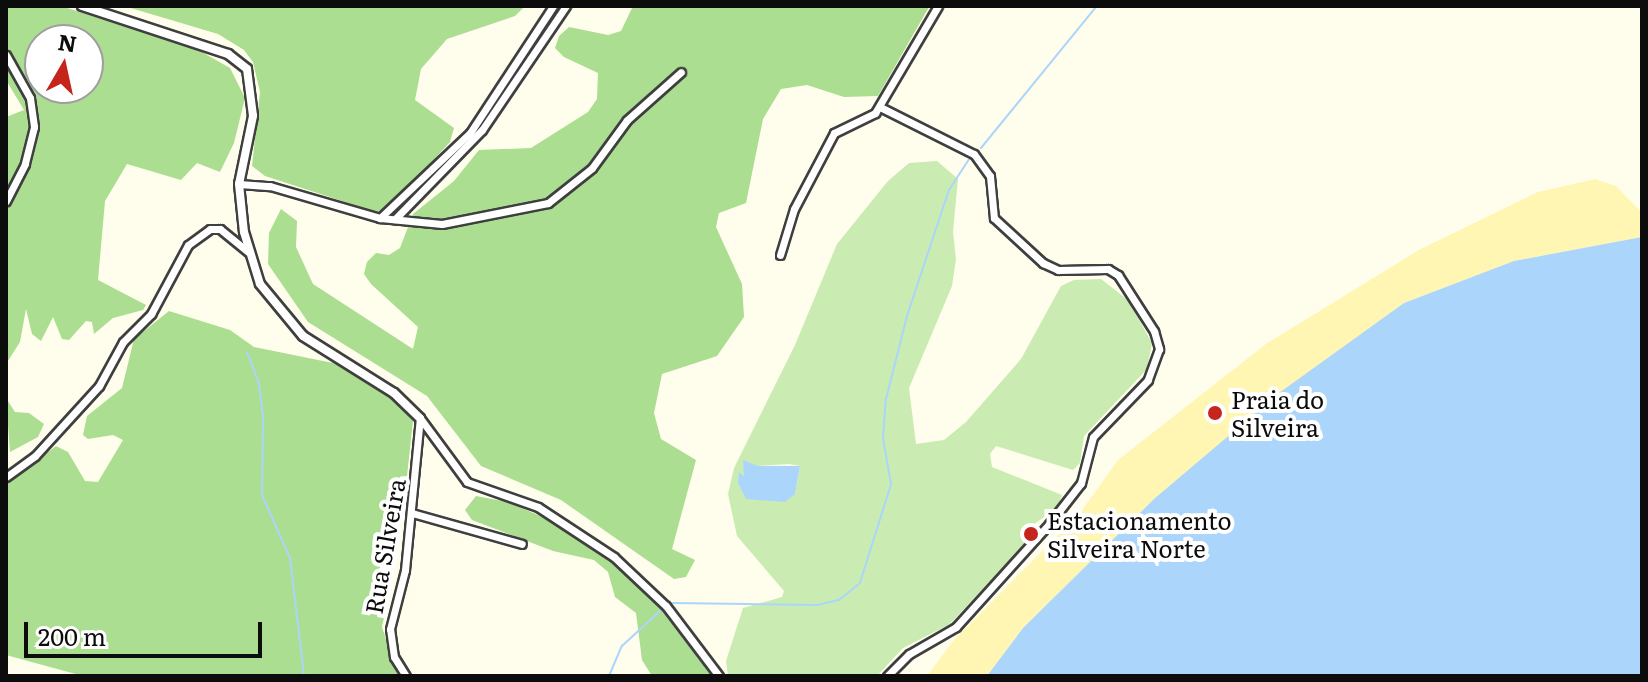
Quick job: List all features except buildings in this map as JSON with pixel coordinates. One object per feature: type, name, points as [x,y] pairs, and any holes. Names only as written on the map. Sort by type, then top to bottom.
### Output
[{"type":"street","points":[[82,6],[240,60],[254,92],[239,184],[248,252],[260,284],[285,319],[325,352],[394,393],[420,418],[467,482],[538,507],[614,557],[666,606],[719,676]]},
{"type":"street","points":[[380,218],[470,133],[553,6]]},
{"type":"street","points":[[395,219],[482,130],[566,6]]},
{"type":"street","points":[[780,255],[794,209],[834,133],[880,107],[938,6]]},
{"type":"street","points":[[6,55],[30,98],[34,127],[25,164],[6,201]]},
{"type":"street","points":[[239,184],[270,186],[380,218],[442,224],[548,203],[592,168],[627,120],[681,72]]},
{"type":"street","points":[[880,107],[974,154],[990,176],[994,218],[1043,263],[1058,270],[1108,269],[1118,275],[1154,331],[1159,349],[1148,380],[1096,433],[1081,483],[1049,524],[956,627],[909,654],[887,676]]},
{"type":"street","points":[[6,477],[35,456],[99,386],[123,342],[151,314],[188,245],[210,229],[220,229],[248,252]]},
{"type":"street","name":"Rua Silveira","points":[[406,676],[394,657],[390,629],[412,513],[420,418]]},
{"type":"street","points":[[412,513],[522,544]]},
{"type":"green space","points":[[6,6],[61,6],[200,51],[230,68],[245,98],[234,143],[220,172],[197,163],[181,180],[127,164],[105,201],[98,280],[146,305],[143,310],[113,318],[94,334],[92,322],[86,321],[69,340],[62,339],[53,317],[41,341],[32,334],[26,309],[20,342],[6,364],[6,117],[24,110],[6,80]]},
{"type":"green space","points":[[124,6],[525,6],[515,16],[447,39],[421,69],[415,100],[454,128],[450,142],[391,206],[376,212],[265,176],[252,166],[260,92],[253,62],[244,50],[218,34]]},
{"type":"green space","points":[[633,6],[929,7],[878,96],[844,97],[807,85],[781,89],[763,119],[746,203],[719,213],[716,227],[742,284],[744,317],[717,356],[662,374],[654,413],[661,439],[696,460],[672,549],[695,560],[686,577],[674,579],[561,500],[481,466],[427,396],[308,322],[268,264],[269,233],[281,209],[297,221],[296,247],[313,284],[413,349],[418,327],[371,284],[364,274],[367,262],[376,253],[389,255],[400,248],[413,214],[454,181],[479,150],[531,148],[588,112],[597,99],[598,73],[564,57],[555,48],[559,36],[569,27],[608,35],[621,31]]},
{"type":"green space","points":[[937,161],[958,179],[953,232],[956,259],[952,286],[909,388],[916,444],[944,440],[966,422],[1021,359],[1061,286],[1074,280],[1101,279],[1128,300],[1152,343],[1147,369],[1084,436],[1080,463],[1073,470],[996,446],[990,454],[992,467],[1062,495],[1057,508],[1030,527],[1027,541],[950,624],[903,648],[877,676],[728,676],[726,661],[743,608],[782,597],[784,591],[737,536],[728,494],[734,468],[795,345],[837,244],[888,181],[909,163]],"holes":[[[758,466],[800,466],[795,494],[753,496],[740,473],[744,477]]]},
{"type":"green space","points":[[169,311],[230,330],[254,347],[333,363],[386,392],[413,421],[403,513],[388,532],[378,576],[390,589],[382,627],[398,676],[83,676],[6,655],[6,485],[56,446],[68,452],[85,481],[98,482],[123,440],[113,435],[88,439],[83,435],[87,416],[122,388],[134,339]]},
{"type":"green space","points":[[6,398],[15,412],[29,413],[44,424],[38,437],[10,452]]},
{"type":"green space","points":[[476,496],[508,502],[547,519],[613,564],[666,613],[712,676],[652,676],[642,660],[636,613],[615,597],[608,572],[594,560],[553,551],[472,520],[465,510]]},
{"type":"sand","name":"Praia do Silveira","points":[[1595,179],[1616,186],[1642,213],[1642,237],[1514,261],[1404,303],[1154,499],[1023,628],[987,676],[927,676],[953,641],[1080,513],[1118,460],[1266,344],[1419,250],[1538,192]]},
{"type":"water","points":[[1642,237],[1642,676],[987,676],[1023,628],[1154,499],[1279,393],[1404,303],[1514,261]]},
{"type":"water","points":[[743,460],[758,466],[800,466],[795,494],[785,502],[746,499],[738,483],[739,472],[744,476]]},
{"type":"waterway","points":[[981,148],[1097,6]]},
{"type":"waterway","points":[[673,603],[817,605],[839,600],[860,583],[891,484],[883,438],[886,399],[907,316],[949,190],[969,159]]},
{"type":"waterway","points":[[247,352],[259,384],[263,417],[262,495],[290,558],[304,676]]},
{"type":"waterway","points":[[609,676],[622,646],[661,610]]},
{"type":"place","name":"Praia do Silveira","points":[[1215,413]]},
{"type":"place","name":"Estacionamento Silveira Norte","points":[[1031,534]]}]
